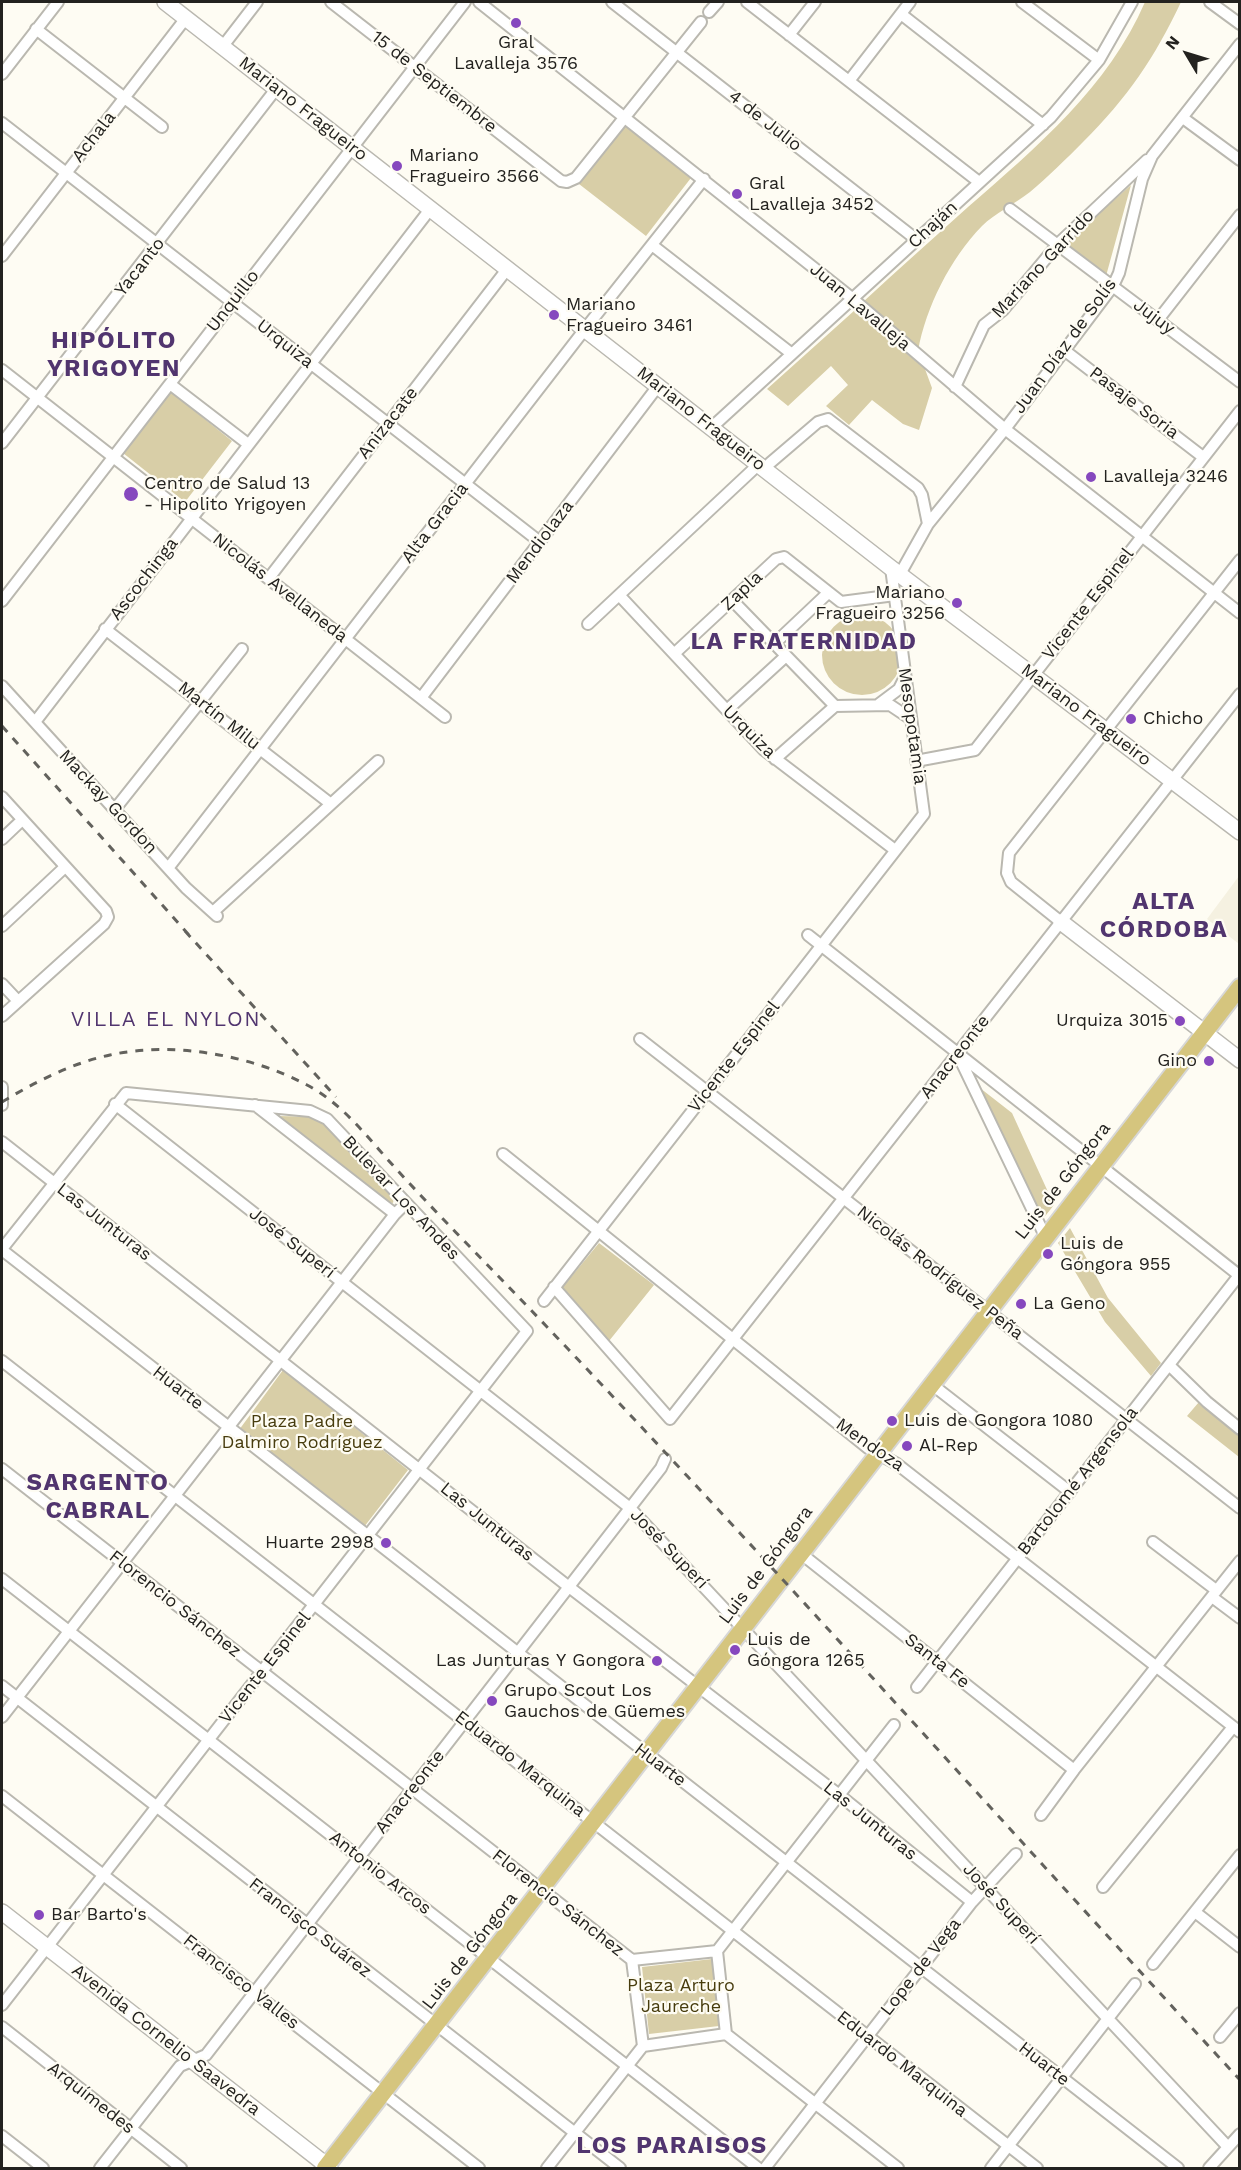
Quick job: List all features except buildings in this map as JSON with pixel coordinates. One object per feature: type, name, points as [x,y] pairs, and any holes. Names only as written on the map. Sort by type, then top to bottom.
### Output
[{"type":"main road","name":"Mariano Fragueiro","points":[[165,2],[711,428],[764,464],[895,571],[1239,832]]},
{"type":"main road","points":[[1061,922],[1239,1060]]},
{"type":"main road","name":"Luis de Góngora","points":[[328,2168],[488,1957],[744,1628],[876,1452],[1239,987]]},
{"type":"main road","name":"Avenida Cornelio Saavedra","points":[[2,1912],[328,2168]]},
{"type":"street","points":[[2,74],[58,2]]},
{"type":"street","points":[[223,46],[257,2]]},
{"type":"street","name":"15 de Septiembre","points":[[331,2],[561,181],[567,182],[576,178],[626,117]]},
{"type":"street","name":"Unquillo","points":[[2,601],[465,2]]},
{"type":"street","name":"Juan Lavalleja","points":[[479,2],[853,299],[1005,429],[1239,613]]},
{"type":"street","name":"4 de Julio","points":[[612,2],[917,240]]},
{"type":"street","points":[[709,12],[718,2]]},
{"type":"street","points":[[747,2],[979,182]]},
{"type":"street","points":[[789,35],[815,2]]},
{"type":"street","points":[[849,81],[910,2]]},
{"type":"street","points":[[1022,2],[1099,60]]},
{"type":"street","name":"Chaján","points":[[711,428],[1043,125],[1099,60],[1132,2]]},
{"type":"street","points":[[1210,2],[1226,7],[1239,24]]},
{"type":"street","points":[[901,14],[1043,125]]},
{"type":"street","name":"Achala","points":[[2,256],[186,18]]},
{"type":"street","points":[[626,117],[701,22]]},
{"type":"street","points":[[36,29],[162,127]]},
{"type":"street","name":"Juan Díaz de Solís","points":[[895,571],[928,524],[1005,429],[1113,286],[1119,273],[1142,179],[1152,156],[1239,44]]},
{"type":"street","name":"Yacanto","points":[[2,443],[276,89]]},
{"type":"street","points":[[1183,118],[1239,160]]},
{"type":"street","name":"Urquiza","points":[[2,123],[540,542]]},
{"type":"street","name":"Mariano Garrido","points":[[955,387],[984,325],[1003,310],[1058,244],[1152,156]]},
{"type":"street","name":"Alta Gracia","points":[[169,867],[585,329],[704,179]]},
{"type":"street","name":"Ascochinga","points":[[35,722],[431,208]]},
{"type":"street","name":"Jujuy","points":[[1010,209],[1239,382]]},
{"type":"street","points":[[1158,320],[1239,215]]},
{"type":"street","points":[[652,245],[792,354]]},
{"type":"street","name":"Anizacate","points":[[269,578],[508,268]]},
{"type":"street","name":"Pasaje Soria","points":[[1064,350],[1203,457]]},
{"type":"street","name":"Nicolás Avellaneda","points":[[2,370],[445,717]]},
{"type":"street","points":[[170,384],[248,444]]},
{"type":"street","name":"Mendiolaza","points":[[421,698],[658,386]]},
{"type":"street","name":"Vicente Espinel","points":[[916,761],[975,750],[1239,411]]},
{"type":"street","points":[[588,624],[764,464],[818,422],[828,419],[918,488],[922,495],[928,524]]},
{"type":"street","name":"Zapla","points":[[675,653],[776,559],[784,557],[828,593]]},
{"type":"street","points":[[1061,922],[1011,882],[1007,873],[1009,853],[1239,560]]},
{"type":"street","name":"Mesopotamia","points":[[895,571],[895,595],[924,814]]},
{"type":"street","points":[[774,644],[828,593],[842,602],[850,603],[895,595]]},
{"type":"street","name":"Urquiza","points":[[619,595],[775,759],[896,850]]},
{"type":"street","points":[[732,600],[835,706]]},
{"type":"street","name":"Martín Milu","points":[[105,629],[201,701],[331,804]]},
{"type":"street","points":[[115,809],[242,648]]},
{"type":"street","points":[[727,710],[786,656]]},
{"type":"street","points":[[879,704],[899,688],[906,677]]},
{"type":"street","name":"Mackay Gordon","points":[[2,686],[215,914],[331,804]]},
{"type":"street","name":"Anacreonte","points":[[554,1287],[670,1419],[1239,694]]},
{"type":"street","points":[[775,759],[835,706],[879,704],[895,708],[911,719]]},
{"type":"street","points":[[331,804],[378,760]]},
{"type":"street","points":[[2,796],[106,911],[108,916],[104,924],[2,1016]]},
{"type":"street","name":"Vicente Espinel","points":[[544,1301],[924,814]]},
{"type":"street","points":[[2,839],[22,819]]},
{"type":"street","points":[[2,926],[65,867]]},
{"type":"street","points":[[808,935],[1239,1275]]},
{"type":"street","points":[[2,984],[18,1001]]},
{"type":"street","name":"Nicolás Rodríguez Peña","points":[[640,1039],[1239,1508]]},
{"type":"street","points":[[957,1054],[1045,1236]]},
{"type":"street","points":[[2,1087],[2,1105]]},
{"type":"street","name":"Bulevar Los Andes","points":[[115,1104],[130,1092],[310,1111],[323,1115],[527,1331]]},
{"type":"street","points":[[2,1250],[115,1104]]},
{"type":"street","name":"José Superí","points":[[115,1104],[630,1508],[1228,2147]]},
{"type":"street","name":"Bulevar Los Andes","points":[[255,1105],[395,1214]]},
{"type":"street","name":"Las Junturas","points":[[2,1142],[281,1359],[568,1587],[838,1794],[972,1902]]},
{"type":"street","name":"Mendoza","points":[[503,1154],[732,1340],[876,1452],[897,1464],[1236,1729]]},
{"type":"street","points":[[2,1717],[281,1359],[406,1203]]},
{"type":"street","name":"Huarte","points":[[2,1250],[1178,2169]]},
{"type":"street","name":"Bartolomé Argensola","points":[[917,1688],[1239,1275]]},
{"type":"street","name":"Vicente Espinel","points":[[2,2005],[527,1331]]},
{"type":"street","name":"Eduardo Marquina","points":[[2,1361],[1037,2169]]},
{"type":"street","points":[[1169,1365],[1239,1429]]},
{"type":"street","points":[[930,1383],[1070,1492]]},
{"type":"street","name":"Anacreonte","points":[[100,2169],[180,2066],[206,2055],[630,1508],[665,1459]]},
{"type":"street","name":"Florencio Sánchez","points":[[2,1469],[632,1960],[717,1951]]},
{"type":"street","points":[[1153,1542],[1214,1593],[1239,1618]]},
{"type":"street","name":"Santa Fe","points":[[799,1552],[1074,1770]]},
{"type":"street","points":[[1041,1815],[1239,1561]]},
{"type":"street","name":"Antonio Arcos","points":[[2,1579],[758,2169]]},
{"type":"street","name":"Francisco Suárez","points":[[2,1686],[620,2169]]},
{"type":"street","points":[[894,1725],[717,1951],[726,2034],[898,2169]]},
{"type":"street","points":[[1103,1887],[1236,1729]]},
{"type":"street","name":"Francisco Valles","points":[[2,1797],[255,1992],[479,2169]]},
{"type":"street","name":"Lope de Vega","points":[[765,2169],[972,1902],[1016,1854]]},
{"type":"street","points":[[1153,1964],[1239,1855]]},
{"type":"street","points":[[1195,1912],[1239,1947]]},
{"type":"street","name":"Florencio Sánchez","points":[[632,1960],[643,2046]]},
{"type":"street","points":[[991,2169],[1060,2077],[1135,1984]]},
{"type":"street","points":[[1220,2037],[1239,2013]]},
{"type":"street","name":"Arquímedes","points":[[2,2028],[181,2169]]},
{"type":"street","points":[[548,2169],[643,2046],[726,2034]]},
{"type":"street","points":[[1209,2169],[1239,2134]]},
{"type":"street","points":[[2,2136],[43,2169]]},
{"type":"shaded area","points":[[1239,876],[1239,944],[1207,919]]},
{"type":"green space","points":[[1145,2],[1181,2],[1161,42],[1114,109],[1057,168],[1024,196],[993,217],[970,239],[950,268],[933,301],[918,351],[863,302],[1019,162],[1068,114],[1112,61],[1130,33]]},
{"type":"green space","points":[[627,122],[694,174],[646,236],[579,184]]},
{"type":"green space","points":[[1131,185],[1106,276],[1065,243]]},
{"type":"green space","points":[[855,310],[925,369],[932,388],[919,430],[903,424],[872,400],[849,425],[826,406],[848,385],[831,366],[788,406],[767,389]]},
{"type":"green space","points":[[171,392],[232,441],[185,502],[123,453]]},
{"type":"green space","points":[[862,615],[877,618],[890,627],[899,640],[902,655],[899,670],[890,683],[877,692],[862,695],[847,692],[834,683],[825,670],[822,655],[825,640],[834,627],[847,618]]},
{"type":"green space","points":[[980,1088],[1012,1113],[1054,1205],[1042,1220]]},
{"type":"green space","points":[[277,1116],[322,1117],[394,1198],[393,1203],[387,1202]]},
{"type":"green space","points":[[1070,1228],[1108,1298],[1161,1363],[1151,1376],[1105,1322],[1058,1243]]},
{"type":"green space","points":[[599,1243],[654,1285],[609,1341],[562,1288]]},
{"type":"green space","name":"Plaza Padre Dalmiro Rodríguez","points":[[283,1370],[408,1470],[364,1527],[239,1430]]},
{"type":"green space","points":[[1199,1402],[1239,1435],[1239,1457],[1187,1416]]},
{"type":"green space","name":"Plaza Arturo Jaureche","points":[[712,1959],[719,2026],[649,2034],[642,1967]]},
{"type":"railway","points":[[2,726],[189,935]]},
{"type":"railway","points":[[185,931],[336,1097]]},
{"type":"railway","points":[[2,1102],[41,1080],[96,1058],[134,1051],[159,1050],[185,1050],[237,1059],[285,1075],[321,1093],[356,1124],[708,1498],[1240,2080]]},
{"type":"place","name":"Gral Lavalleja 3576","points":[[516,23]]},
{"type":"place","name":"Mariano Fragueiro 3566","points":[[397,166]]},
{"type":"place","name":"Gral Lavalleja 3452","points":[[737,194]]},
{"type":"place","name":"Mariano Fragueiro 3461","points":[[554,315]]},
{"type":"place","name":"Lavalleja 3246","points":[[1091,477]]},
{"type":"place","name":"Centro de Salud 13 - Hipolito Yrigoyen","points":[[131,494]]},
{"type":"place","name":"Mariano Fragueiro 3256","points":[[957,603]]},
{"type":"place","name":"Chicho","points":[[1131,719]]},
{"type":"place","name":"Urquiza 3015","points":[[1180,1021]]},
{"type":"place","name":"Gino","points":[[1209,1061]]},
{"type":"place","name":"Luis de Góngora 955","points":[[1048,1254]]},
{"type":"place","name":"La Geno","points":[[1021,1304]]},
{"type":"place","name":"Luis de Gongora 1080","points":[[892,1421]]},
{"type":"place","name":"Al-Rep","points":[[907,1446]]},
{"type":"place","name":"Huarte 2998","points":[[386,1543]]},
{"type":"place","name":"Luis de Góngora 1265","points":[[735,1650]]},
{"type":"place","name":"Las Junturas Y Gongora","points":[[657,1661]]},
{"type":"place","name":"Grupo Scout Los Gauchos de Güemes","points":[[492,1701]]},
{"type":"place","name":"Bar Barto's","points":[[39,1915]]},
{"type":"district","name":"HIPÓLITO YRIGOYEN","points":[[114,355]]},
{"type":"district","name":"LA FRATERNIDAD","points":[[804,642]]},
{"type":"district","name":"ALTA CÓRDOBA","points":[[1164,916]]},
{"type":"district","name":"VILLA EL NYLON","points":[[166,1020]]},
{"type":"district","name":"SARGENTO CABRAL","points":[[98,1497]]},
{"type":"district","name":"LOS PARAISOS","points":[[672,2146]]}]
